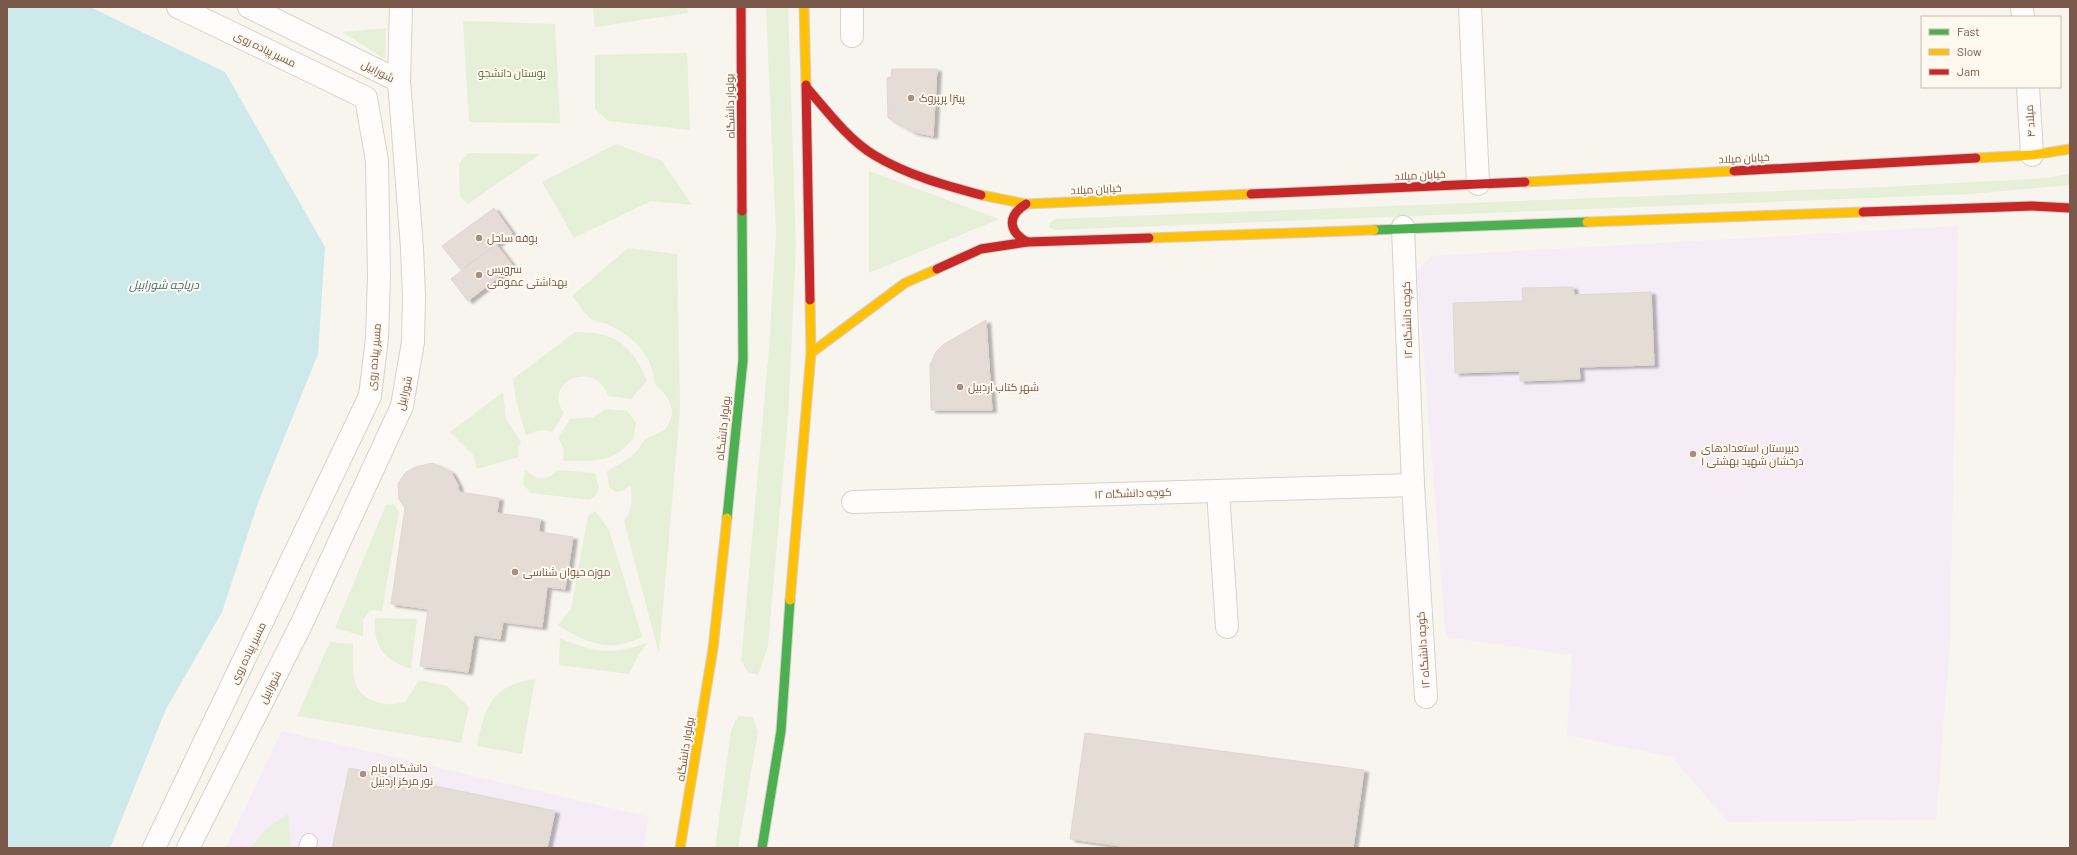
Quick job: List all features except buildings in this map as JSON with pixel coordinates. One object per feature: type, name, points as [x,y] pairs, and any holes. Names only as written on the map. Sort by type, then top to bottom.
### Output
[{"type":"street","name":"مسیر پیاده روی","points":[[154,848],[370,396],[377,338],[379,276],[377,161],[366,98],[178,7]]},
{"type":"street","name":"شورابیل","points":[[188,848],[301,625],[402,406],[413,342],[414,296],[412,248],[399,81],[249,7]]},
{"type":"street","points":[[399,81],[401,7]]},
{"type":"street","name":"بولوار دانشگاه","points":[[680,848],[713,649],[743,360],[741,7]]},
{"type":"street","points":[[762,848],[781,731],[811,353],[804,7]]},
{"type":"street","points":[[852,7],[852,36]]},
{"type":"street","points":[[1470,7],[1478,184]]},
{"type":"street","name":"خیابان میلاد","points":[[806,88],[840,126],[874,155],[926,180],[990,198],[1026,204],[1478,184],[2032,155],[2070,149]]},
{"type":"street","name":"میلاد ۴","points":[[2028,88],[2032,155]]},
{"type":"street","points":[[1026,204],[1017,209],[1012,218],[1012,228],[1017,238],[1027,242]]},
{"type":"street","points":[[811,353],[905,283],[981,249],[1027,242],[1404,227],[2032,206],[2070,208]]},
{"type":"street","name":"کوچه دانشگاه ۱۲","points":[[1404,227],[1413,485],[1426,696]]},
{"type":"street","name":"کوچه دانشگاه ۱۲","points":[[853,502],[1413,485]]},
{"type":"street","points":[[1218,491],[1227,627]]},
{"type":"shaded area","name":"دبیرستان استعدادهای درخشان شهید بهشتی ۱","points":[[1958,226],[1950,641],[1936,820],[1728,822],[1672,757],[1567,735],[1572,655],[1446,637],[1417,271],[1431,256]]},
{"type":"shaded area","name":"دانشگاه پیام نور مرکز اردبیل","points":[[282,731],[649,817],[644,848],[226,848]]},
{"type":"green space","points":[[593,7],[687,7],[688,13],[595,27]]},
{"type":"green space","points":[[766,7],[788,7],[796,245],[788,418],[768,646],[758,675],[748,672],[741,661],[769,349],[776,233]]},
{"type":"green space","name":"بوستان دانشجو","points":[[463,21],[555,24],[560,123],[469,122]]},
{"type":"green space","points":[[386,28],[385,59],[342,32]]},
{"type":"green space","points":[[687,53],[690,130],[608,121],[595,109],[595,55]]},
{"type":"green space","points":[[616,144],[662,161],[692,205],[651,201],[574,238],[542,182]]},
{"type":"green space","points":[[468,153],[540,154],[468,204],[460,197],[459,164]]},
{"type":"green space","points":[[869,171],[999,219],[869,273]]},
{"type":"green space","points":[[2070,174],[2070,185],[1970,194],[1055,230],[1049,227],[1050,223],[1055,219],[1882,187],[2046,178]]},
{"type":"green space","points":[[628,248],[677,254],[680,410],[659,654],[624,521],[629,514],[631,504],[630,485],[623,491],[616,492],[609,487],[607,471],[628,459],[638,450],[645,439],[665,430],[672,415],[672,410],[664,393],[655,384],[650,364],[646,355],[640,348],[617,329],[592,319],[585,313],[572,296]]},
{"type":"green space","points":[[575,332],[601,334],[620,342],[635,358],[647,380],[632,399],[608,396],[602,385],[593,378],[583,376],[573,378],[565,383],[560,391],[559,401],[564,413],[552,432],[532,432],[526,436],[516,400],[513,379]]},
{"type":"green space","points":[[503,392],[506,419],[521,442],[518,450],[519,457],[477,469],[473,455],[450,432]]},
{"type":"green space","points":[[606,409],[627,411],[636,423],[633,439],[620,452],[607,458],[591,461],[563,461],[564,449],[558,438],[570,419],[593,417]]},
{"type":"green space","points":[[525,470],[537,478],[546,478],[558,470],[595,473],[599,488],[596,495],[590,500],[531,493],[523,484]]},
{"type":"green space","points":[[393,504],[399,511],[382,611],[370,610],[363,620],[363,636],[335,628],[386,505]]},
{"type":"green space","points":[[595,511],[609,530],[642,637],[619,645],[598,644],[579,637],[558,625],[571,609],[588,516]]},
{"type":"green space","points":[[375,618],[417,619],[411,669],[387,657],[382,651],[378,645],[376,637]]},
{"type":"green space","points":[[560,638],[584,647],[603,651],[613,651],[647,643],[638,656],[629,674],[559,665]]},
{"type":"green space","points":[[330,642],[353,644],[353,668],[355,682],[363,695],[376,702],[392,704],[406,701],[419,680],[447,686],[469,707],[461,743],[297,716]]},
{"type":"green space","points":[[535,679],[522,754],[477,746],[483,720],[492,700],[508,687],[520,682]]},
{"type":"green space","points":[[738,716],[753,717],[758,732],[738,848],[715,848],[731,731]]},
{"type":"green space","points":[[288,814],[291,848],[250,848],[267,828]]},
{"type":"water","name":"دریاچه شورابیل","points":[[7,7],[90,7],[225,72],[325,247],[318,354],[259,500],[222,612],[166,709],[110,848],[7,848]]},
{"type":"traffic: fast","points":[[727,518],[743,360],[742,211]]},
{"type":"traffic: fast","points":[[1374,230],[1587,222]]},
{"type":"traffic: fast","points":[[762,848],[781,731],[790,600]]},
{"type":"traffic: slow","points":[[804,7],[806,85]]},
{"type":"traffic: slow","points":[[1976,158],[2032,155],[2070,149]]},
{"type":"traffic: slow","points":[[1525,182],[1734,171]]},
{"type":"traffic: slow","points":[[981,195],[1026,204],[1251,194]]},
{"type":"traffic: slow","points":[[1587,222],[1863,212]]},
{"type":"traffic: slow","points":[[1149,238],[1374,230]]},
{"type":"traffic: slow","points":[[811,353],[905,283],[937,269]]},
{"type":"traffic: slow","points":[[790,600],[811,353],[810,300]]},
{"type":"traffic: slow","points":[[680,848],[713,649],[727,518]]},
{"type":"traffic: jam","points":[[741,7],[742,211]]},
{"type":"traffic: jam","points":[[806,85],[810,300]]},
{"type":"traffic: jam","points":[[807,88],[847,133],[874,155],[913,174],[981,195]]},
{"type":"traffic: jam","points":[[1734,171],[1976,158]]},
{"type":"traffic: jam","points":[[1251,194],[1525,182]]},
{"type":"traffic: jam","points":[[1026,204],[1015,213],[1012,223],[1016,233],[1027,242]]},
{"type":"traffic: jam","points":[[1863,212],[2032,206],[2070,208]]},
{"type":"traffic: jam","points":[[937,269],[981,249],[1027,242],[1149,238]]},
{"type":"place","name":"پیتزا پرپروک","points":[[911,98]]},
{"type":"place","name":"بوفه ساحل","points":[[479,238]]},
{"type":"place","name":"سرویس بهداشتی عمومی","points":[[479,275]]},
{"type":"place","name":"شهر کتاب اردبیل","points":[[960,387]]},
{"type":"place","name":"دبیرستان استعدادهای درخشان شهید بهشتی ۱","points":[[1693,454]]},
{"type":"place","name":"موزه حیوان شناسی","points":[[515,572]]},
{"type":"place","name":"دانشگاه پیام نور مرکز اردبیل","points":[[363,774]]}]
